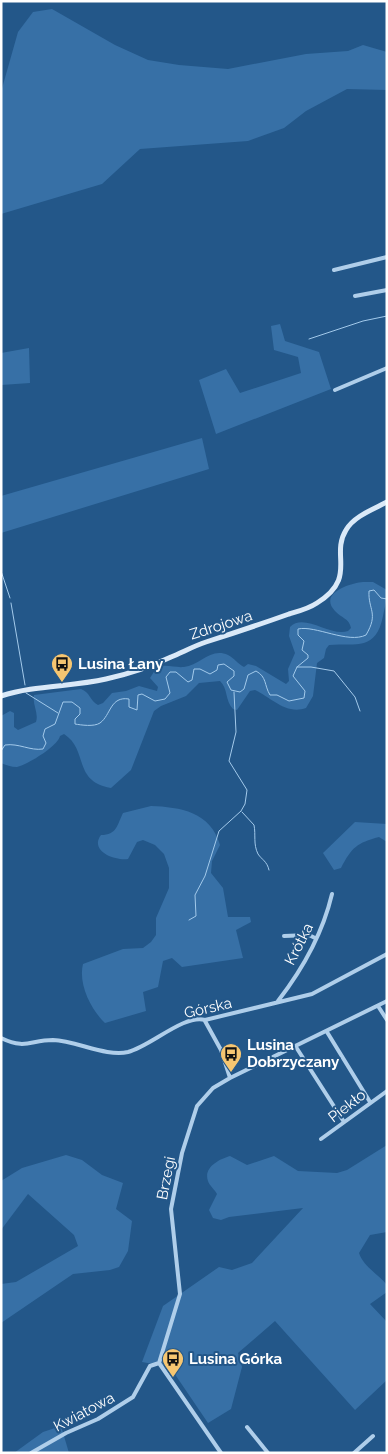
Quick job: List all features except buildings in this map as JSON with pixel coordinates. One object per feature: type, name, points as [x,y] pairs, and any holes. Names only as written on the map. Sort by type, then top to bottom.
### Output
[{"type":"street","points":[[334,270],[387,257]]},
{"type":"street","points":[[355,296],[387,290]]},
{"type":"street","points":[[335,390],[387,368]]},
{"type":"street","name":"Zdrojowa","points":[[1,696],[24,689],[68,686],[126,674],[145,668],[204,642],[262,626],[310,607],[326,597],[338,582],[342,570],[342,540],[347,528],[356,519],[387,502]]},
{"type":"street","name":"Krótka","points":[[278,1001],[299,970],[328,911],[332,894]]},
{"type":"street","points":[[284,936],[309,935],[315,938]]},
{"type":"street","name":"Górska","points":[[1,1038],[19,1045],[60,1041],[119,1053],[136,1049],[190,1021],[205,1020],[278,1001],[288,1002],[312,994],[351,975],[387,954]]},
{"type":"street","name":"Brzegi","points":[[159,1363],[180,1294],[171,1209],[178,1169],[197,1106],[213,1088],[230,1078],[387,1002]]},
{"type":"street","points":[[378,1006],[387,1020]]},
{"type":"street","points":[[205,1020],[222,1050],[230,1078]]},
{"type":"street","points":[[327,1032],[370,1102]]},
{"type":"street","points":[[296,1047],[344,1122]]},
{"type":"street","name":"Piekło","points":[[321,1139],[387,1091]]},
{"type":"street","points":[[159,1363],[221,1453]]},
{"type":"street","name":"Kwiatowa","points":[[32,1453],[66,1433],[98,1419],[133,1397],[150,1366],[159,1363]]},
{"type":"street","points":[[247,1427],[268,1453]]},
{"type":"street","points":[[354,1453],[373,1436]]},
{"type":"shaded area","points":[[52,9],[115,45],[148,60],[179,65],[228,69],[306,54],[348,51],[363,45],[387,52],[387,90],[347,89],[306,111],[284,128],[248,141],[140,149],[102,184],[1,214],[1,92],[18,32],[33,12]]},
{"type":"shaded area","points":[[280,324],[285,341],[319,352],[331,389],[216,434],[199,380],[226,369],[240,393],[301,373],[298,357],[274,350],[271,326]]},
{"type":"shaded area","points":[[29,348],[30,383],[1,385],[1,353]]},
{"type":"shaded area","points":[[202,438],[209,469],[1,533],[1,496]]},
{"type":"shaded area","points":[[373,582],[387,590],[380,627],[376,635],[364,643],[329,645],[324,658],[317,663],[313,696],[306,708],[299,710],[279,705],[255,690],[250,691],[237,710],[230,706],[223,684],[220,681],[199,683],[186,696],[161,706],[154,711],[131,770],[111,788],[91,779],[72,741],[64,734],[48,750],[22,766],[13,767],[1,763],[1,716],[10,711],[14,713],[14,727],[18,730],[36,722],[37,715],[34,695],[81,689],[98,705],[103,703],[112,693],[126,691],[139,686],[157,691],[158,687],[150,678],[157,667],[190,666],[216,653],[228,655],[244,667],[248,664],[256,666],[286,684],[289,681],[288,669],[295,653],[289,636],[290,627],[302,622],[333,631],[348,631],[351,628],[350,625],[347,620],[335,611],[331,605],[331,599],[338,590],[351,584]]},
{"type":"shaded area","points":[[151,806],[183,810],[202,818],[210,825],[220,845],[212,861],[211,873],[223,888],[228,917],[250,917],[251,922],[236,930],[243,958],[182,967],[172,958],[163,961],[158,987],[143,992],[146,1011],[105,1023],[95,1011],[84,988],[82,980],[83,964],[123,949],[143,948],[151,942],[156,935],[156,918],[169,888],[169,868],[164,854],[155,845],[143,840],[137,842],[128,859],[111,857],[105,854],[98,846],[98,841],[101,835],[106,835],[113,831],[123,813]]},
{"type":"shaded area","points":[[355,822],[387,824],[387,842],[379,837],[365,841],[348,855],[341,868],[334,870],[323,853]]},
{"type":"shaded area","points":[[387,1145],[387,1232],[370,1235],[359,1253],[367,1266],[387,1285],[387,1292],[370,1304],[387,1322],[387,1380],[355,1410],[275,1321],[238,1353],[242,1367],[231,1409],[208,1423],[170,1367],[142,1362],[163,1306],[219,1267],[232,1270],[252,1263],[303,1208],[229,1217],[221,1220],[213,1218],[209,1210],[217,1194],[208,1181],[207,1176],[210,1168],[213,1164],[230,1156],[247,1165],[274,1156],[298,1171],[337,1173],[347,1170]]},
{"type":"shaded area","points":[[66,1155],[82,1160],[102,1175],[123,1183],[116,1209],[132,1221],[128,1251],[119,1267],[110,1270],[73,1274],[1,1323],[1,1284],[16,1282],[78,1246],[74,1235],[28,1194],[1,1230],[1,1181],[22,1168]]},
{"type":"shaded area","points":[[61,1426],[69,1453],[14,1453],[43,1432]]},
{"type":"waterway","points":[[309,339],[363,321],[387,316]]},
{"type":"waterway","points":[[1,571],[10,598]]},
{"type":"waterway","points":[[1,751],[5,745],[43,749],[46,743],[43,736],[45,729],[55,724],[63,702],[72,702],[80,708],[80,714],[75,719],[75,724],[91,725],[104,720],[114,703],[118,700],[129,699],[129,707],[137,710],[138,695],[142,694],[155,701],[165,699],[170,693],[166,677],[170,672],[176,672],[188,682],[192,680],[194,669],[200,669],[210,674],[217,670],[218,665],[224,664],[234,671],[234,676],[227,682],[231,690],[240,692],[244,689],[248,675],[256,671],[264,679],[270,695],[277,695],[289,701],[304,698],[305,691],[293,676],[297,667],[308,658],[308,655],[302,650],[304,641],[298,635],[298,629],[305,628],[350,637],[366,635],[372,622],[369,591],[374,590],[381,598],[387,599]]},
{"type":"waterway","points":[[11,603],[25,685]]},
{"type":"waterway","points":[[297,667],[311,667],[334,671],[355,697],[360,711]]},
{"type":"waterway","points":[[189,920],[196,916],[195,895],[205,876],[219,831],[241,811],[245,804],[247,790],[229,761],[236,732],[234,692]]},
{"type":"waterway","points":[[26,693],[58,713]]},
{"type":"waterway","points":[[242,812],[254,825],[256,850],[269,870]]},
{"type":"place","name":"Lusina Łany","points":[[62,683]]},
{"type":"place","name":"Lusina Dobrzyczany","points":[[231,1073]]},
{"type":"place","name":"Lusina Górka","points":[[173,1378]]}]
